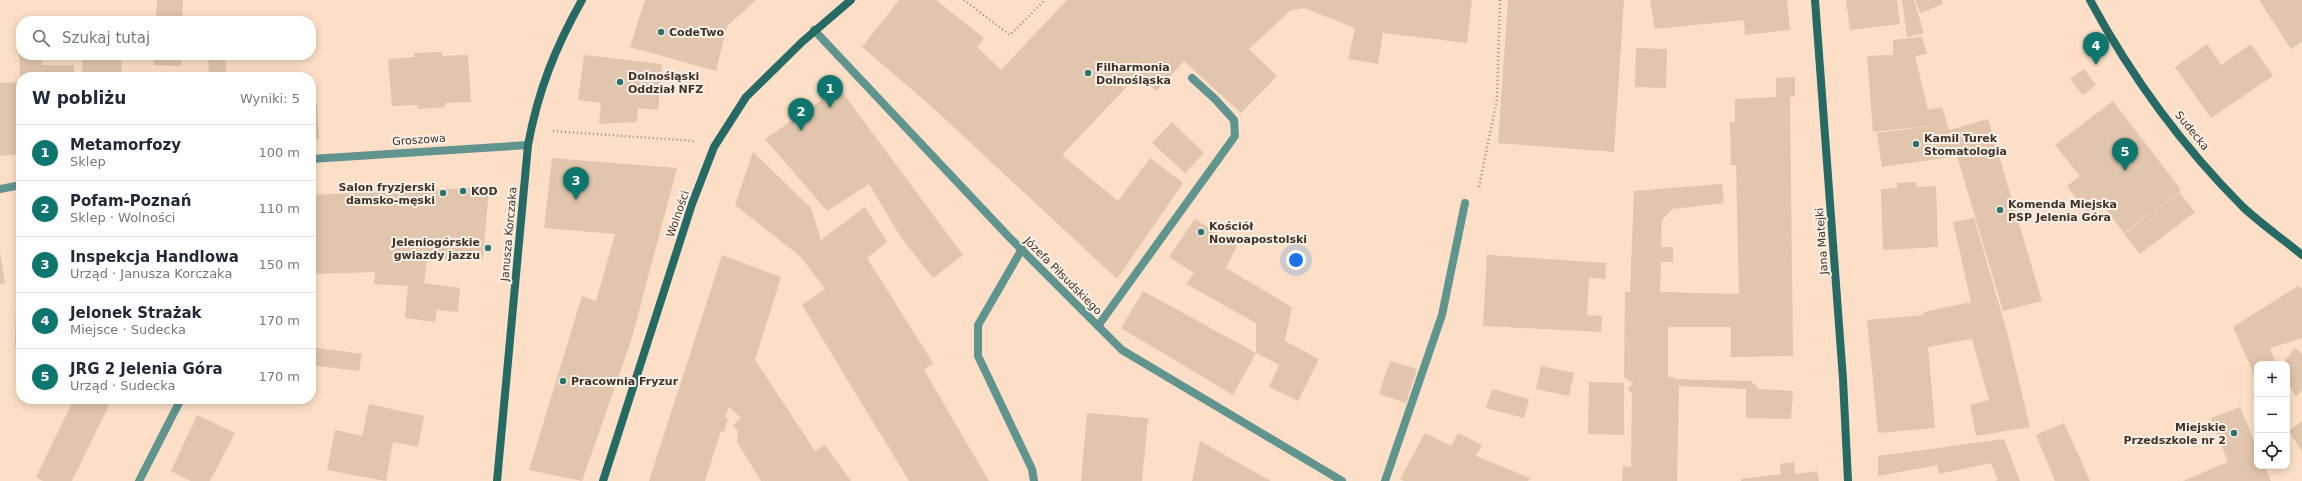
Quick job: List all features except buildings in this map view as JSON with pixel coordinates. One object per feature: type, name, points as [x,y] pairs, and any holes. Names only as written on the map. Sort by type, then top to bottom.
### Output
[{"type":"street","name":"Janusza Korczaka","points":[[497,481],[528,145],[537,98],[556,50],[582,0]]},
{"type":"street","name":"Wolności","points":[[603,481],[692,204],[714,147],[746,97],[814,30],[851,0]]},
{"type":"street","name":"Jana Matejki","points":[[1815,0],[1843,379],[1848,481]]},
{"type":"street","name":"Sudecka","points":[[2090,0],[2125,62],[2187,144],[2245,208],[2302,255]]},
{"type":"street","name":"Józefa Piłsudskiego","points":[[814,30],[1022,250],[1122,350],[1342,481]]},
{"type":"street","points":[[1098,326],[1235,136],[1234,120],[1215,98],[1192,78]]},
{"type":"street","name":"Groszowa","points":[[316,159],[528,145]]},
{"type":"street","points":[[0,189],[16,186]]},
{"type":"street","points":[[1384,481],[1442,315],[1465,203]]},
{"type":"street","points":[[1022,250],[978,325],[978,356],[1032,469],[1034,481]]},
{"type":"street","points":[[139,481],[178,404]]},
{"type":"path","points":[[964,0],[1010,35],[1045,0]]},
{"type":"path","points":[[553,131],[697,141]]},
{"type":"place","name":"CodeTwo","points":[[661,32]]},
{"type":"place","name":"Jelonek Strażak","points":[[2096,65]]},
{"type":"place","name":"Filharmonia Dolnośląska","points":[[1088,73]]},
{"type":"place","name":"Dolnośląski Oddział NFZ","points":[[620,82]]},
{"type":"place","name":"Metamorfozy","points":[[830,108]]},
{"type":"place","name":"Pofam-Poznań","points":[[801,131]]},
{"type":"place","name":"Kamil Turek Stomatologia","points":[[1916,144]]},
{"type":"place","name":"JRG 2 Jelenia Góra","points":[[2125,171]]},
{"type":"place","name":"KOD","points":[[463,191]]},
{"type":"place","name":"Salon fryzjerski damsko-męski","points":[[443,193]]},
{"type":"place","name":"Inspekcja Handlowa","points":[[576,200]]},
{"type":"place","name":"Komenda Miejska PSP Jelenia Góra","points":[[2000,210]]},
{"type":"place","name":"Kościół Nowoapostolski","points":[[1201,232]]},
{"type":"place","name":"Jeleniogórskie gwiazdy jazzu","points":[[488,248]]},
{"type":"place","name":"Pracownia Fryzur","points":[[563,381]]},
{"type":"place","name":"Miejskie Przedszkole nr 2","points":[[2234,433]]}]
